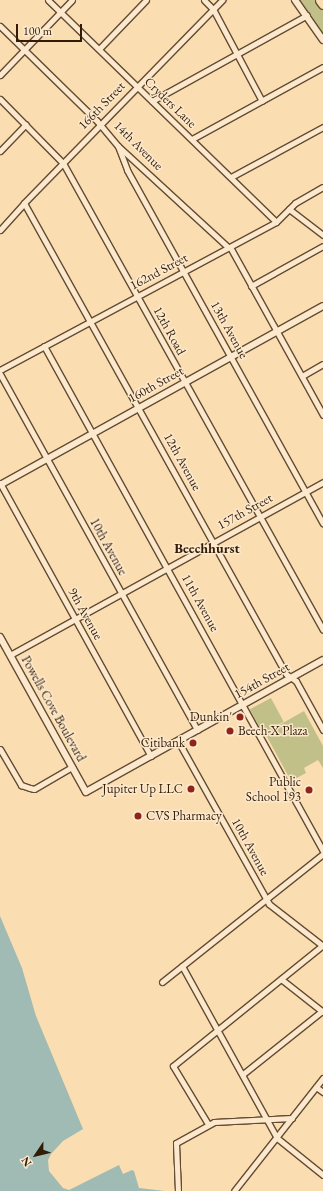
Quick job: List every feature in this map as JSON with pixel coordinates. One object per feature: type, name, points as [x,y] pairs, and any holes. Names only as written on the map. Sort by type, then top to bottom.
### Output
[{"type":"highway","points":[[320,0],[323,4]]},
{"type":"street","name":"Cryders Lane","points":[[48,0],[276,222]]},
{"type":"street","points":[[0,75],[72,0]]},
{"type":"street","points":[[99,49],[146,0]]},
{"type":"street","points":[[204,0],[213,8],[262,101]]},
{"type":"street","name":"166th Street","points":[[1,226],[222,0]]},
{"type":"street","points":[[295,0],[307,15],[323,40]]},
{"type":"street","points":[[152,101],[307,15]]},
{"type":"street","name":"14th Avenue","points":[[0,26],[100,124],[118,146],[229,247],[323,415]]},
{"type":"street","points":[[192,139],[323,67]]},
{"type":"street","name":"12th Road","points":[[0,99],[63,163],[323,630]]},
{"type":"street","points":[[0,151],[26,124]]},
{"type":"street","points":[[231,177],[323,127]]},
{"type":"street","name":"13th Avenue","points":[[118,146],[127,170],[323,523]]},
{"type":"street","name":"162nd Street","points":[[0,370],[276,222],[295,203],[323,187]]},
{"type":"street","name":"12th Avenue","points":[[24,203],[214,542],[286,674],[296,681],[323,730]]},
{"type":"street","points":[[289,209],[323,235]]},
{"type":"street","points":[[251,286],[323,246]]},
{"type":"street","name":"160th Street","points":[[0,484],[323,306]]},
{"type":"street","name":"11th Avenue","points":[[44,346],[323,851]]},
{"type":"street","points":[[302,376],[323,364]]},
{"type":"street","name":"10th Avenue","points":[[0,374],[197,730]]},
{"type":"street","name":"157th Street","points":[[10,655],[323,482]]},
{"type":"street","name":"9th Avenue","points":[[0,484],[151,756]]},
{"type":"street","name":"Powells Cove Boulevard","points":[[0,638],[86,792]]},
{"type":"street","name":"154th Street","points":[[86,792],[323,660]]},
{"type":"street","name":"10th Avenue","points":[[178,741],[269,904],[323,946]]},
{"type":"street","points":[[0,749],[21,785],[34,789],[72,767]]},
{"type":"street","points":[[162,982],[323,854]]},
{"type":"street","points":[[208,1124],[173,1066],[323,946]]},
{"type":"street","points":[[182,966],[268,1119],[276,1138],[323,1175]]},
{"type":"street","points":[[242,1074],[322,1012],[281,979]]},
{"type":"street","points":[[234,1191],[323,1078]]},
{"type":"street","points":[[316,1087],[323,1092]]},
{"type":"street","points":[[178,1191],[176,1143],[214,1122],[292,1118]]},
{"type":"shaded area","points":[[299,0],[315,0],[323,10],[323,34]]},
{"type":"shaded area","points":[[271,698],[284,722],[262,733],[250,709]]},
{"type":"shaded area","name":"Public School 193","points":[[304,711],[323,746],[323,768],[318,760],[304,768],[306,773],[291,781],[265,733]]},
{"type":"water","points":[[0,916],[22,968],[36,1016],[83,1129],[63,1141],[51,1154],[48,1160],[49,1171],[63,1188],[69,1190],[119,1165],[123,1174],[132,1170],[134,1171],[139,1188],[165,1191],[0,1191]]},
{"type":"place","name":"Dunkin'","points":[[240,717]]},
{"type":"place","name":"Beech-X Plaza","points":[[230,731]]},
{"type":"place","name":"Citibank","points":[[193,743]]},
{"type":"place","name":"Jupiter Up LLC","points":[[191,789]]},
{"type":"place","name":"Public School 193","points":[[309,790]]},
{"type":"place","name":"CVS Pharmacy","points":[[138,816]]},
{"type":"district","name":"Beechhurst","points":[[207,548]]}]
